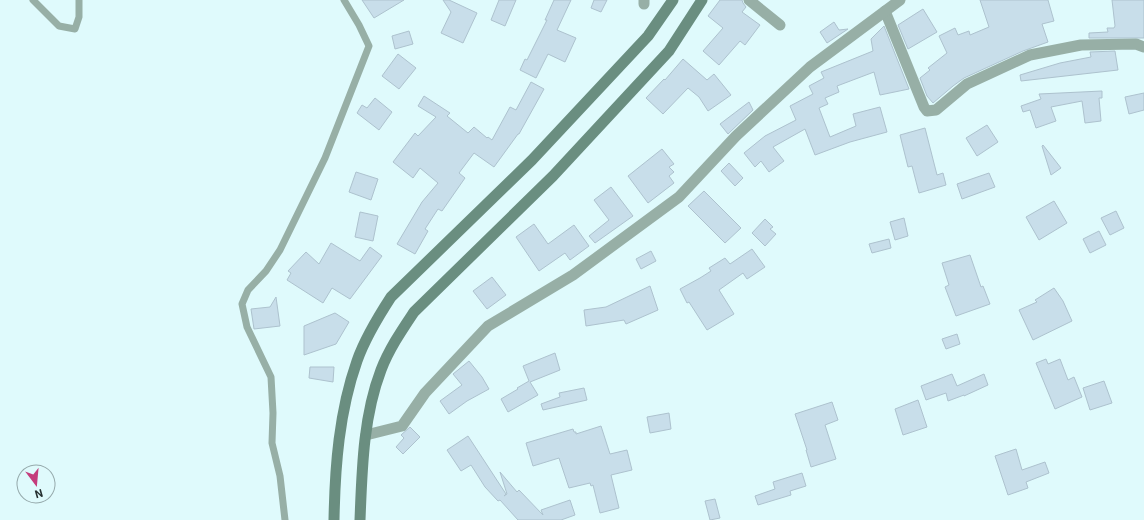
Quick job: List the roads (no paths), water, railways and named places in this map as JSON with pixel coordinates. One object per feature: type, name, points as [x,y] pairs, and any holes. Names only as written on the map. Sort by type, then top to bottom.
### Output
[{"type":"main road","points":[[334,520],[339,437],[346,397],[357,360],[378,317],[391,297],[532,160],[648,36],[673,0]]},
{"type":"main road","points":[[360,520],[366,435],[372,402],[381,370],[400,332],[414,312],[553,176],[664,57],[702,0]]},
{"type":"street","points":[[749,0],[780,25]]},
{"type":"street","points":[[366,435],[402,426],[425,393],[488,326],[573,275],[679,197],[736,136],[810,67],[900,0]]},
{"type":"street","points":[[885,11],[924,107],[927,111],[936,110],[967,84],[1030,55],[1081,45],[1136,44],[1144,47]]},
{"type":"lane","points":[[33,0],[60,26],[75,29],[79,17],[79,0]]},
{"type":"lane","points":[[285,520],[280,476],[272,443],[273,413],[271,377],[247,327],[242,304],[248,290],[266,271],[280,250],[325,158],[368,46],[359,25],[344,0]]}]
